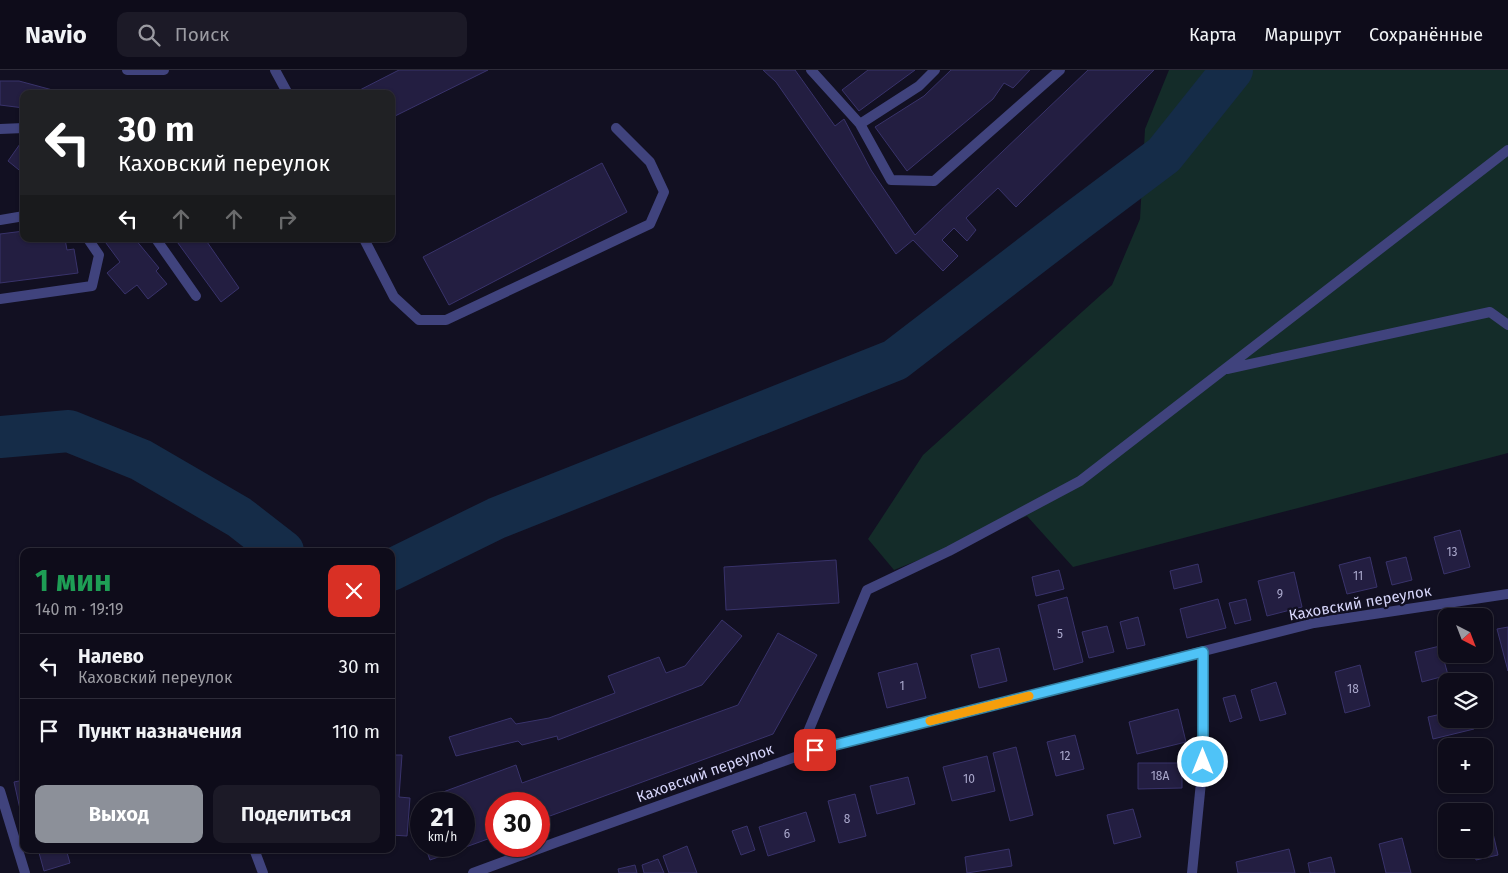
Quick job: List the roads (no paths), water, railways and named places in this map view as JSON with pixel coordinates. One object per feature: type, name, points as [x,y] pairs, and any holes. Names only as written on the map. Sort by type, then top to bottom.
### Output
[{"type":"street","points":[[127,70],[164,70]]},
{"type":"street","points":[[275,70],[286,90]]},
{"type":"street","points":[[811,70],[860,124],[891,180],[934,181],[1060,70]]},
{"type":"street","points":[[860,124],[919,86],[935,70]]},
{"type":"street","points":[[0,129],[20,128]]},
{"type":"street","points":[[366,242],[394,297],[419,320],[446,320],[650,224],[664,192],[650,162],[616,128]]},
{"type":"street","points":[[798,756],[867,590],[949,551],[1080,481],[1508,150]]},
{"type":"street","points":[[0,220],[20,217]]},
{"type":"street","points":[[0,299],[92,286],[99,255],[90,242]]},
{"type":"street","points":[[158,242],[196,296]]},
{"type":"street","points":[[1224,369],[1490,312],[1508,325]]},
{"type":"street","name":"Каховский переулок","points":[[473,873],[815,750],[1314,623],[1508,594]]},
{"type":"street","points":[[1192,873],[1203,762],[1203,652]]},
{"type":"street","points":[[0,791],[25,873]]},
{"type":"street","points":[[256,853],[263,873]]},
{"type":"waterway","points":[[395,568],[497,518],[895,360],[1164,155],[1232,70]]},
{"type":"waterway","points":[[0,437],[69,431],[141,460],[239,517],[279,548]]}]
